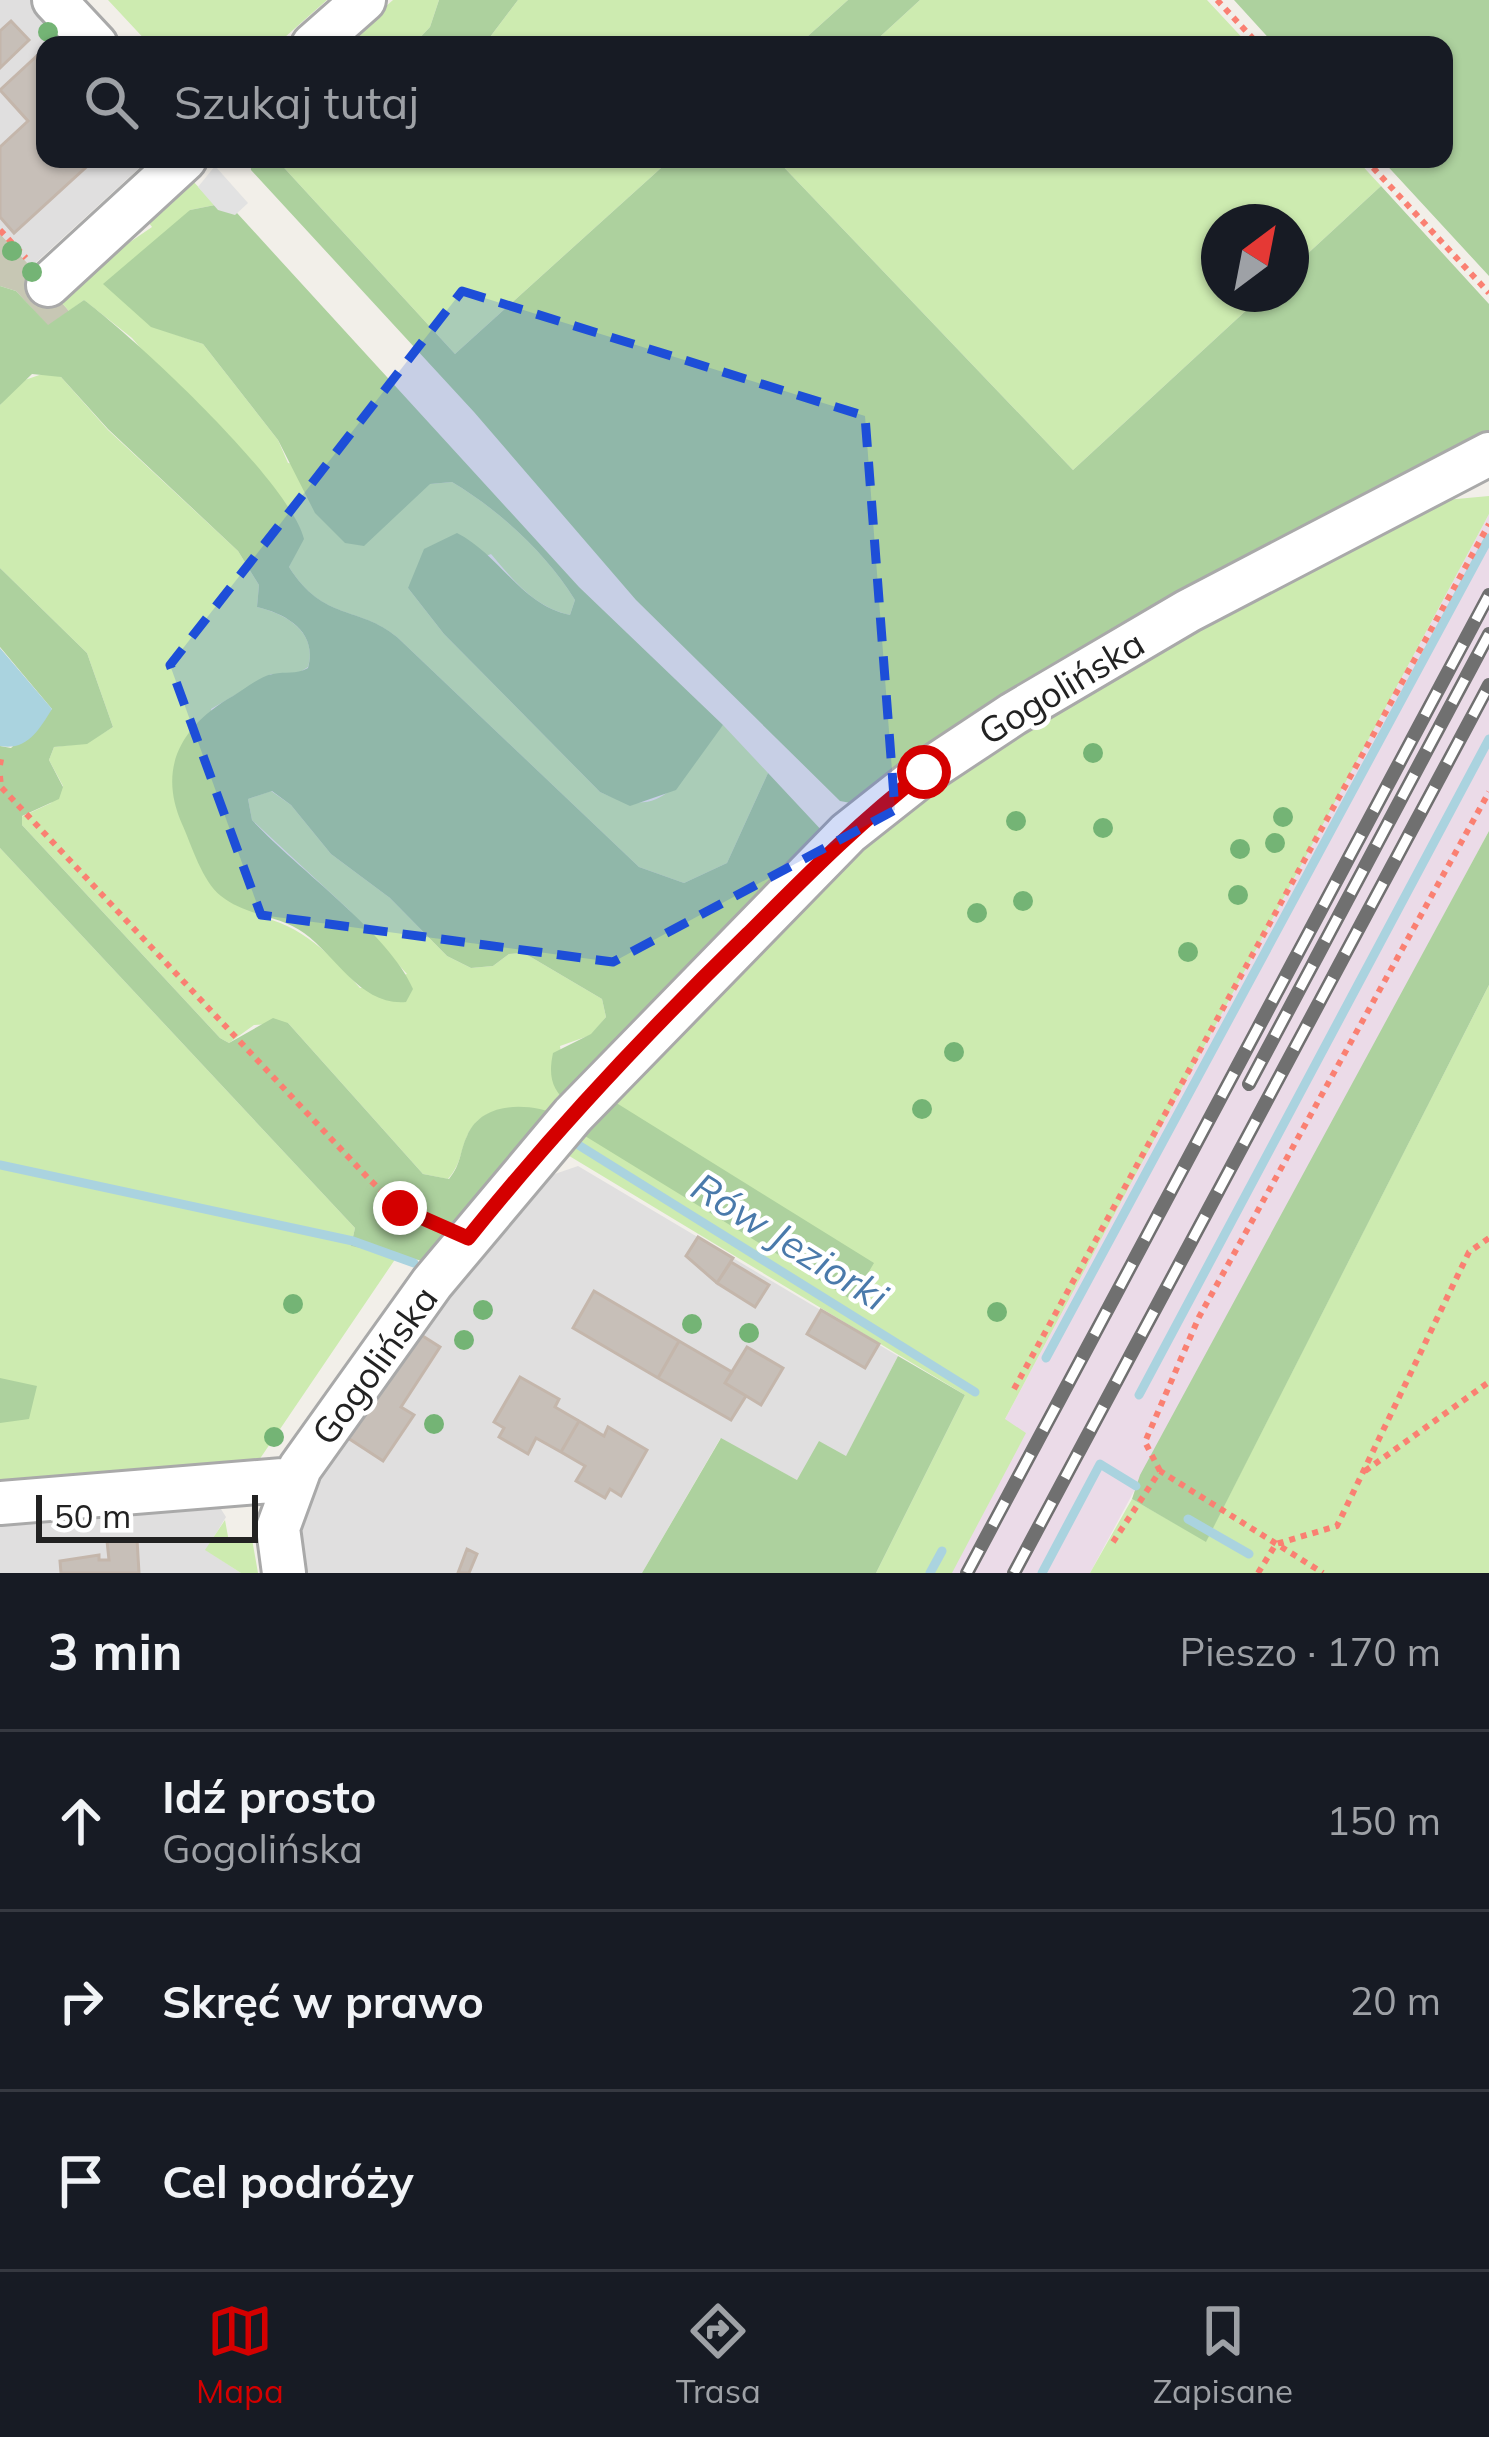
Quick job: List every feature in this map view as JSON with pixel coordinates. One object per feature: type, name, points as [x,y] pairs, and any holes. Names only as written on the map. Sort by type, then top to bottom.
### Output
[{"type":"street","points":[[54,0],[88,36]]},
{"type":"street","points":[[323,36],[364,0]]},
{"type":"street","points":[[39,274],[174,168]]},
{"type":"street","name":"Gogolińska","points":[[284,1573],[278,1528],[295,1479],[468,1238],[540,1151],[693,987],[880,806],[1013,714],[1188,611],[1489,454]]},
{"type":"street","points":[[0,1503],[295,1479]]},
{"type":"path","points":[[1217,0],[1251,36]]},
{"type":"path","points":[[1373,168],[1489,293]]},
{"type":"path","points":[[0,230],[39,274]]},
{"type":"path","points":[[1014,1389],[1489,524]]},
{"type":"path","points":[[0,765],[2,754]]},
{"type":"path","points":[[0,776],[2,787],[368,1178],[400,1208],[468,1238]]},
{"type":"path","points":[[1323,1573],[1160,1471],[1145,1442],[1199,1317],[1489,793]]},
{"type":"path","points":[[1258,1573],[1276,1544],[1337,1526],[1469,1252],[1489,1238]]},
{"type":"path","points":[[1362,1474],[1489,1382]]},
{"type":"path","points":[[1113,1542],[1160,1471]]},
{"type":"highlighted area","points":[[462,291],[865,416],[895,810],[613,962],[261,915],[170,665]]},
{"type":"shaded area","points":[[0,0],[74,0],[107,36],[36,36],[36,168],[139,168],[31,267],[0,234]]},
{"type":"shaded area","points":[[217,168],[248,203],[235,215],[218,210],[198,187]]},
{"type":"shaded area","points":[[0,234],[69,311],[48,326],[16,291],[0,286]]},
{"type":"shaded area","points":[[1489,514],[1489,831],[1090,1573],[876,1573],[1005,1419]]},
{"type":"shaded area","points":[[578,1166],[898,1356],[846,1457],[797,1480],[720,1439],[642,1573],[300,1573],[297,1526],[304,1522],[301,1519],[344,1436],[430,1306],[549,1176]]},
{"type":"shaded area","points":[[219,1506],[226,1517],[206,1550],[241,1573],[0,1573],[0,1523]]},
{"type":"green space","points":[[108,0],[327,0],[286,36],[142,36]]},
{"type":"green space","points":[[393,0],[439,0],[430,27],[422,36],[352,36]]},
{"type":"green space","points":[[439,0],[518,0],[491,36],[422,36],[430,27]]},
{"type":"green space","points":[[518,0],[848,0],[808,36],[491,36]]},
{"type":"green space","points":[[848,0],[920,0],[881,36],[808,36]]},
{"type":"green space","points":[[920,0],[1207,0],[1241,36],[881,36]]},
{"type":"green space","points":[[1234,0],[1489,0],[1489,276],[1389,168],[1453,168],[1453,36],[1267,36]]},
{"type":"green space","points":[[251,168],[284,168],[455,354],[661,168],[785,168],[1073,470],[1244,312],[1309,312],[1309,252],[1381,186],[1489,304],[1489,434],[856,804],[840,801],[636,600],[474,412]]},
{"type":"green space","points":[[284,168],[661,168],[455,354]]},
{"type":"green space","points":[[785,168],[1364,168],[1381,186],[1309,252],[1309,204],[1201,204],[1201,312],[1244,312],[1073,470]]},
{"type":"green space","points":[[192,180],[215,205],[190,210],[151,326],[203,344],[278,440],[288,463],[430,484],[452,482],[520,534],[575,600],[570,615],[535,599],[491,554],[408,588],[444,634],[600,792],[625,801],[660,797],[685,774],[723,725],[768,773],[727,863],[684,883],[639,867],[397,637],[315,597],[289,567],[303,538],[132,338],[84,300],[69,311],[54,294],[152,227],[143,215]]},
{"type":"green space","points":[[215,205],[237,213],[579,587],[723,725],[676,790],[630,806],[600,792],[444,634],[408,588],[424,549],[457,533],[538,601],[570,615],[575,600],[536,549],[504,519],[452,482],[430,484],[364,546],[345,543],[315,513],[278,440],[203,344],[151,327],[103,284],[190,210]]},
{"type":"green space","points":[[0,286],[16,291],[48,325],[84,300],[138,345],[242,448],[293,514],[304,539],[289,567],[302,584],[328,605],[369,620],[397,637],[639,867],[684,883],[727,863],[768,773],[825,834],[569,1105],[553,1082],[553,1053],[591,1034],[606,1017],[602,999],[524,953],[509,954],[493,966],[471,968],[447,956],[390,898],[331,854],[291,805],[272,791],[248,799],[252,820],[384,946],[413,989],[406,1002],[376,996],[304,933],[231,903],[208,882],[175,803],[172,784],[179,750],[215,707],[268,675],[308,668],[308,644],[289,620],[257,607],[259,585],[238,551],[108,429],[61,377],[32,374],[0,405]]},
{"type":"green space","points":[[48,372],[61,377],[108,430],[238,551],[259,585],[257,607],[289,620],[308,644],[308,667],[297,674],[271,674],[211,709],[257,916],[314,943],[360,988],[407,974],[348,909],[252,820],[248,799],[271,791],[291,805],[331,854],[390,898],[447,956],[471,968],[493,966],[509,954],[524,953],[602,999],[606,1017],[591,1035],[560,1046],[569,1105],[559,1115],[509,1109],[485,1115],[468,1134],[448,1179],[423,1174],[288,1023],[254,1025],[229,1043],[220,1038],[22,825],[21,817],[51,803],[63,786],[49,760],[54,747],[87,743],[113,727],[87,653],[0,568],[0,405],[19,382]]},
{"type":"green space","points":[[1489,496],[1489,514],[1005,1419],[1026,1433],[952,1573],[876,1573],[965,1395],[566,1154],[610,1099],[848,851],[971,755],[1413,503]]},
{"type":"green space","points":[[0,568],[87,653],[113,727],[87,744],[54,747],[49,760],[63,787],[59,799],[22,816],[22,825],[220,1038],[229,1043],[273,1018],[288,1023],[423,1174],[449,1179],[474,1124],[495,1110],[534,1108],[559,1115],[433,1263],[351,1246],[355,1228],[0,848],[0,746],[11,748],[52,709],[0,647]]},
{"type":"green space","points":[[1489,831],[1489,985],[1206,1542],[1132,1499],[1140,1475]]},
{"type":"green space","points":[[0,848],[355,1228],[351,1246],[398,1255],[253,1469],[0,1490]]},
{"type":"green space","points":[[1489,985],[1489,1573],[1090,1573],[1132,1499],[1206,1541]]},
{"type":"green space","points":[[610,1099],[874,1263],[852,1300],[572,1128]]},
{"type":"green space","points":[[898,1356],[965,1395],[876,1573],[642,1573],[721,1438],[797,1480],[819,1441],[846,1456]]},
{"type":"green space","points":[[0,1378],[37,1386],[29,1419],[0,1423]]},
{"type":"green space","points":[[225,1520],[229,1542],[252,1539],[258,1573],[241,1573],[205,1550]]},
{"type":"water","points":[[0,648],[52,709],[31,737],[9,747],[0,746]]},
{"type":"building","points":[[11,21],[29,40],[0,68],[0,31]]},
{"type":"building","points":[[36,57],[36,168],[85,168],[14,233],[0,217],[0,147],[28,121],[0,90]]},
{"type":"building","points":[[698,1237],[733,1258],[717,1283],[686,1256]]},
{"type":"building","points":[[731,1262],[769,1285],[755,1307],[717,1283]]},
{"type":"building","points":[[594,1291],[679,1341],[658,1378],[573,1328]]},
{"type":"building","points":[[821,1310],[879,1344],[865,1368],[807,1334]]},
{"type":"building","points":[[418,1333],[440,1347],[401,1407],[414,1415],[383,1461],[348,1438]]},
{"type":"building","points":[[679,1341],[732,1372],[725,1383],[746,1396],[731,1420],[658,1378]]},
{"type":"building","points":[[747,1347],[783,1368],[761,1405],[725,1383]]},
{"type":"building","points":[[520,1377],[559,1399],[555,1407],[579,1421],[561,1452],[536,1438],[528,1454],[499,1437],[504,1428],[494,1422]]},
{"type":"building","points":[[579,1421],[604,1436],[608,1427],[647,1450],[621,1496],[610,1489],[605,1498],[576,1481],[585,1466],[561,1452]]},
{"type":"building","points":[[137,1539],[139,1573],[61,1573],[60,1561],[99,1555],[99,1560],[109,1560],[107,1541]]},
{"type":"building","points":[[467,1549],[477,1554],[469,1573],[458,1573]]},
{"type":"waterway","points":[[1046,1358],[1489,538]]},
{"type":"waterway","points":[[1139,1395],[1489,739]]},
{"type":"waterway","name":"Rów Jeziorki","points":[[572,1141],[975,1392]]},
{"type":"waterway","name":"Rów Jeziorki","points":[[0,1165],[353,1241],[414,1263]]},
{"type":"waterway","points":[[1042,1573],[1100,1464],[1136,1486]]},
{"type":"waterway","name":"Rów Jeziorki","points":[[1188,1519],[1249,1554]]},
{"type":"waterway","points":[[930,1573],[942,1551]]},
{"type":"railway","points":[[967,1573],[1489,595]]},
{"type":"railway","points":[[1249,1084],[1489,634]]},
{"type":"railway","points":[[1014,1573],[1489,685]]},
{"type":"route","points":[[400,1208],[468,1238],[540,1151],[693,987],[848,833],[924,772]]}]
